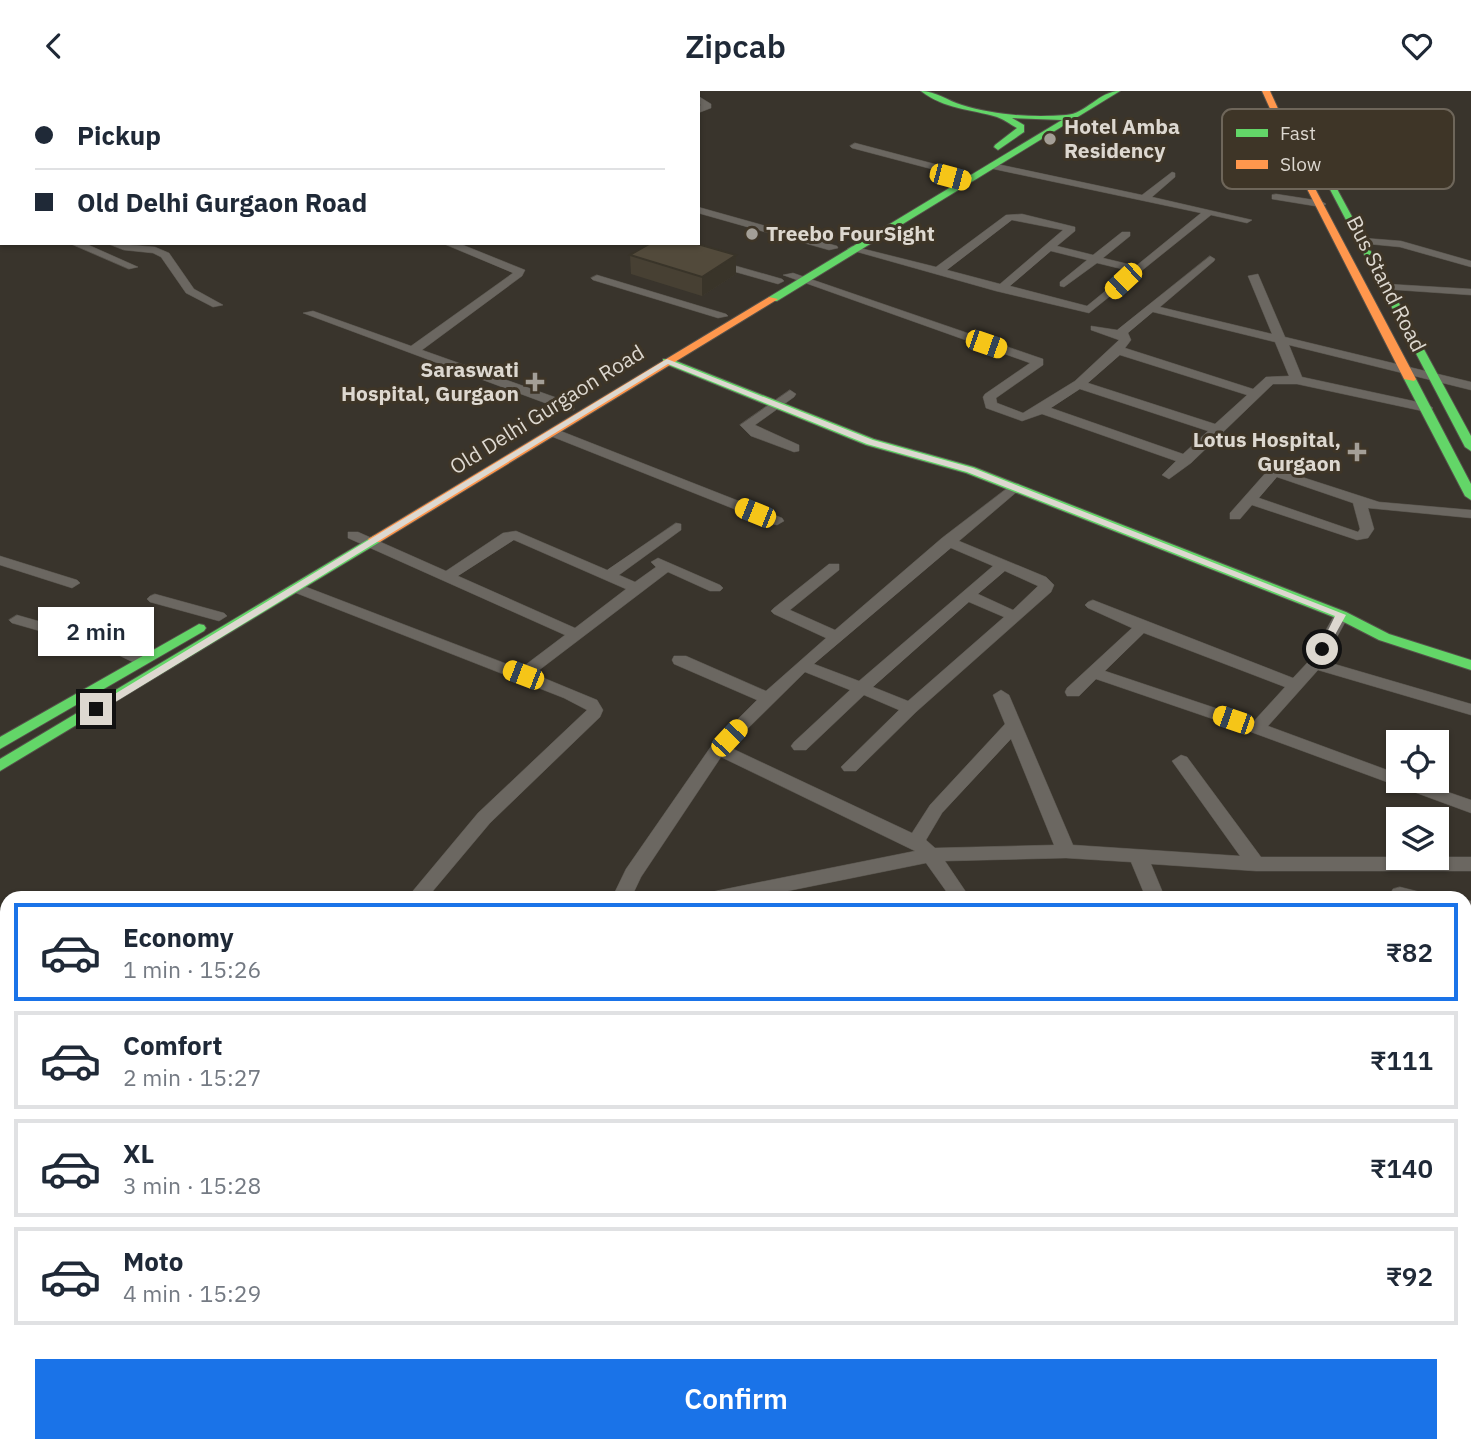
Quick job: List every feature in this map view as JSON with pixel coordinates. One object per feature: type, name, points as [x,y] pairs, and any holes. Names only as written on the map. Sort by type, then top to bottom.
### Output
[{"type":"main road","points":[[925,91],[947,102],[1000,115],[1070,118]]},
{"type":"main road","name":"Old Delhi Gurgaon Road","points":[[0,766],[682,352],[833,248],[958,177],[992,166],[1115,91]]},
{"type":"main road","name":"Bus Stand Road","points":[[1266,91],[1274,109]]},
{"type":"main road","name":"Bus Stand Road","points":[[1282,91],[1291,109]]},
{"type":"main road","name":"Old Delhi Gurgaon Road","points":[[0,744],[722,316],[790,278],[852,249],[1020,132],[1021,127],[1000,115]]},
{"type":"main road","name":"Bus Stand Road","points":[[1312,189],[1471,496]]},
{"type":"main road","name":"Bus Stand Road","points":[[1333,189],[1471,446]]},
{"type":"main road","points":[[682,352],[784,399]]},
{"type":"main road","points":[[667,361],[884,433],[907,451],[1014,487],[1348,618],[1384,637],[1471,665]]},
{"type":"main road","points":[[1348,618],[1387,623],[1471,651]]},
{"type":"street","points":[[700,100],[708,106],[700,109]]},
{"type":"street","points":[[855,146],[958,177]]},
{"type":"street","points":[[992,166],[1247,220]]},
{"type":"street","points":[[1144,198],[1172,175]]},
{"type":"street","points":[[1276,197],[1321,204]]},
{"type":"street","points":[[700,210],[833,248]]},
{"type":"street","points":[[852,249],[1088,310],[1209,212]]},
{"type":"street","points":[[937,272],[1010,217],[1022,217],[1071,229],[1000,289]]},
{"type":"street","points":[[1064,284],[1126,234]]},
{"type":"street","points":[[1363,241],[1401,244],[1471,264]]},
{"type":"street","points":[[79,245],[133,267]]},
{"type":"street","points":[[117,245],[128,249],[155,250],[165,255],[190,291],[217,305]]},
{"type":"street","points":[[415,349],[518,274],[519,270],[509,264],[453,245]]},
{"type":"street","points":[[1051,248],[1136,269]]},
{"type":"street","points":[[699,258],[790,278],[1039,362],[989,397],[988,401],[999,410],[1022,417],[1044,410],[1079,384],[1118,350],[1125,340],[1121,335],[1095,328]]},
{"type":"street","points":[[1121,335],[1210,259]]},
{"type":"street","points":[[1254,276],[1297,380]]},
{"type":"street","points":[[597,278],[722,316]]},
{"type":"street","points":[[1387,287],[1471,292]]},
{"type":"street","points":[[1151,308],[1283,343],[1471,386]]},
{"type":"street","points":[[309,313],[415,349],[569,407]]},
{"type":"street","points":[[1118,350],[1254,393]]},
{"type":"street","points":[[1170,475],[1270,380],[1297,380],[1427,408]]},
{"type":"street","points":[[1079,384],[1216,429]]},
{"type":"street","points":[[784,399],[747,425],[756,433],[794,448]]},
{"type":"street","points":[[1044,410],[1186,460]]},
{"type":"street","points":[[553,432],[777,521]]},
{"type":"street","points":[[1235,516],[1251,500],[1269,473],[1274,471],[1359,499],[1403,510],[1471,514]]},
{"type":"street","points":[[624,891],[632,874],[718,749],[803,665],[1014,487]]},
{"type":"street","points":[[1251,500],[1357,536],[1363,535],[1367,529],[1359,499]]},
{"type":"street","points":[[608,576],[676,527]]},
{"type":"street","points":[[449,576],[508,536],[516,534],[635,588]]},
{"type":"street","points":[[353,535],[575,634]]},
{"type":"street","points":[[850,767],[910,708],[1046,585],[947,541]]},
{"type":"street","points":[[639,555],[715,588]]},
{"type":"street","points":[[0,560],[72,583]]},
{"type":"street","points":[[800,746],[861,688],[1003,565]]},
{"type":"street","points":[[523,675],[666,566]]},
{"type":"street","points":[[834,566],[779,611],[837,637]]},
{"type":"street","points":[[296,588],[523,675],[591,704],[595,710],[592,717],[484,818],[422,891]]},
{"type":"street","points":[[969,596],[1014,616]]},
{"type":"street","points":[[155,599],[219,616]]},
{"type":"street","points":[[1093,605],[1142,627],[1295,685]]},
{"type":"street","points":[[1257,728],[1315,664],[1348,618]]},
{"type":"street","points":[[17,620],[116,648],[141,661]]},
{"type":"street","points":[[1073,692],[1142,627]]},
{"type":"street","points":[[680,660],[768,698]]},
{"type":"street","points":[[1315,664],[1471,710]]},
{"type":"street","points":[[803,665],[910,708]]},
{"type":"street","points":[[1092,672],[1386,776]]},
{"type":"street","points":[[1001,695],[1066,851]]},
{"type":"street","points":[[916,842],[936,809],[1014,725]]},
{"type":"street","points":[[718,749],[916,842],[931,855],[956,891]]},
{"type":"street","points":[[1181,761],[1256,864]]},
{"type":"street","points":[[1433,793],[1471,807]]},
{"type":"street","points":[[751,891],[931,855],[1066,851],[1256,864],[1471,864]]},
{"type":"street","points":[[1139,858],[1153,891]]},
{"type":"building","points":[[648,245],[700,245],[736,255],[702,277],[630,255]]},
{"type":"traffic: fast","points":[[925,91],[941,100],[976,111],[1014,116],[1070,118]]},
{"type":"traffic: fast","points":[[773,299],[1116,91]]},
{"type":"traffic: fast","points":[[998,147],[1020,132],[1021,127],[1000,115]]},
{"type":"traffic: fast","points":[[1333,189],[1471,447]]},
{"type":"traffic: fast","points":[[667,361],[870,442],[970,470],[1341,615],[1384,637],[1471,665]]},
{"type":"traffic: fast","points":[[1410,379],[1471,496]]},
{"type":"traffic: fast","points":[[0,766],[375,539]]},
{"type":"traffic: fast","points":[[0,744],[199,628]]},
{"type":"traffic: slow","points":[[1266,91],[1274,109]]},
{"type":"traffic: slow","points":[[1311,189],[1410,379]]},
{"type":"traffic: slow","points":[[375,539],[773,299]]},
{"type":"place","name":"Hotel Amba Residency","points":[[1050,139]]},
{"type":"place","name":"Treebo FourSight","points":[[752,234]]},
{"type":"place","name":"Saraswati Hospital, Gurgaon","points":[[535,382]]},
{"type":"place","name":"Lotus Hospital, Gurgaon","points":[[1357,452]]},
{"type":"route","points":[[96,709],[667,361],[779,403],[878,445],[970,470],[1341,615],[1322,649]]}]
